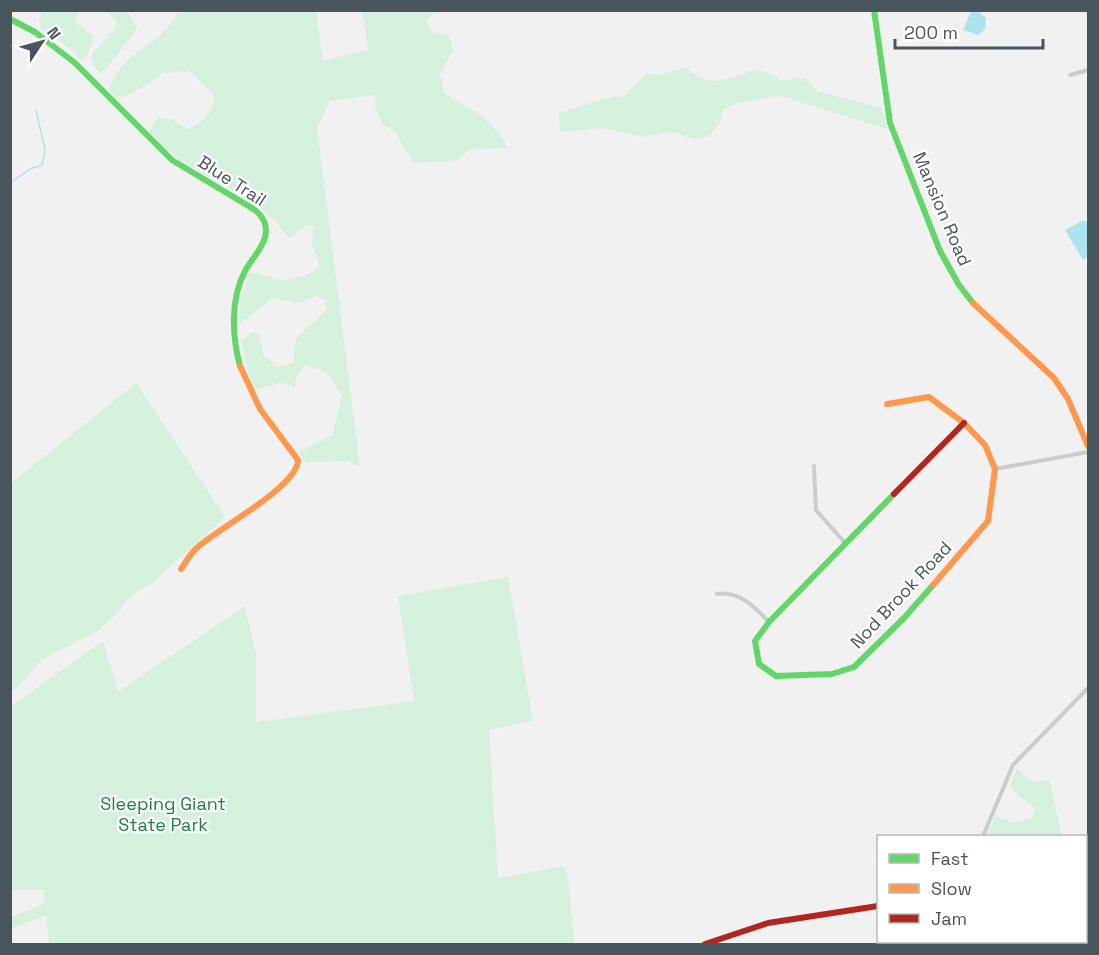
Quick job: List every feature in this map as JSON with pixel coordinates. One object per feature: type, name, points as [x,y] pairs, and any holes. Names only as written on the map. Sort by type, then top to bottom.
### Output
[{"type":"main road","name":"Mansion Road","points":[[874,10],[890,123],[940,251],[959,285],[977,308],[1054,378],[1071,406],[1089,446]]},
{"type":"main road","name":"Blue Trail","points":[[10,19],[46,38],[69,54],[170,158],[247,205],[262,218],[266,232],[244,274],[236,301],[234,327],[237,355],[248,390],[258,409],[298,460],[297,471],[290,480],[196,548],[181,569]]},
{"type":"main road","points":[[887,404],[929,397],[964,423],[985,446],[995,469]]},
{"type":"main road","name":"Nod Brook Road","points":[[964,423],[769,622],[755,640],[759,664],[776,676],[832,674],[854,667],[904,618],[988,521],[995,469]]},
{"type":"main road","points":[[705,945],[768,923],[877,906]]},
{"type":"street","points":[[1070,75],[1089,70]]},
{"type":"street","points":[[995,469],[1089,452]]},
{"type":"street","points":[[814,466],[816,510],[846,544]]},
{"type":"street","points":[[717,594],[728,592],[734,595],[754,606],[769,622]]},
{"type":"street","points":[[984,835],[1013,765],[1089,688]]},
{"type":"green space","points":[[42,11],[79,11],[75,22],[94,37],[85,59],[81,60],[72,50],[41,29],[39,20]]},
{"type":"green space","points":[[106,11],[127,11],[138,27],[102,74],[94,66],[93,54],[108,38],[117,22]]},
{"type":"green space","points":[[179,11],[316,11],[323,61],[368,50],[362,11],[436,11],[426,21],[433,33],[448,34],[453,50],[440,74],[445,94],[489,122],[507,148],[471,149],[456,161],[414,163],[394,131],[382,124],[376,111],[375,95],[330,101],[317,127],[360,467],[348,461],[305,462],[299,452],[332,435],[342,395],[326,372],[306,365],[296,378],[295,388],[282,382],[253,391],[241,341],[253,332],[259,333],[263,354],[277,367],[293,363],[296,338],[327,310],[326,301],[315,296],[298,303],[273,298],[241,323],[239,321],[240,300],[250,273],[283,280],[307,274],[320,266],[312,246],[313,226],[308,224],[289,239],[277,223],[261,209],[181,160],[148,132],[158,117],[173,120],[187,129],[198,124],[209,113],[215,97],[190,71],[164,73],[129,95],[115,99],[109,89],[123,65],[162,33]]},
{"type":"green space","points":[[685,67],[698,76],[716,81],[751,71],[770,73],[781,80],[804,78],[818,91],[882,108],[887,129],[781,96],[738,103],[724,109],[719,124],[709,136],[693,139],[673,132],[641,137],[606,128],[560,132],[559,113],[606,98],[624,96],[647,74],[661,75]]},
{"type":"green space","points":[[136,383],[225,517],[151,584],[131,596],[115,616],[99,630],[43,659],[11,693],[11,483]]},
{"type":"green space","name":"Sleeping Giant State Park","points":[[508,577],[533,721],[489,730],[498,878],[564,866],[569,884],[574,944],[49,944],[46,915],[11,929],[11,917],[45,903],[43,890],[11,890],[11,706],[103,641],[118,692],[245,606],[256,654],[256,722],[414,701],[398,596]]},
{"type":"green space","points":[[1017,768],[1035,781],[1049,779],[1062,835],[987,835],[995,816],[1015,823],[1033,817],[1034,807],[1017,795],[1010,785]]},
{"type":"water","points":[[971,11],[978,11],[986,18],[985,29],[978,35],[963,30]]},
{"type":"water","points":[[1082,221],[1088,221],[1088,257],[1083,260],[1065,230]]},
{"type":"waterway","points":[[10,183],[30,169],[42,165],[45,150],[36,110]]},
{"type":"traffic: fast","points":[[874,10],[890,123],[940,251],[959,285],[973,303]]},
{"type":"traffic: fast","points":[[10,19],[35,32],[75,63],[172,160],[255,210],[263,218],[266,230],[264,241],[240,282],[235,306],[235,343],[240,366]]},
{"type":"traffic: fast","points":[[894,494],[769,622],[755,641],[759,664],[776,676],[832,674],[854,667],[904,618],[933,585]]},
{"type":"traffic: fast","points":[[1057,944],[1066,943]]},
{"type":"traffic: slow","points":[[973,303],[1054,378],[1068,399],[1088,446]]},
{"type":"traffic: slow","points":[[181,569],[195,549],[256,506],[285,482],[295,470],[298,460],[260,409],[240,366]]},
{"type":"traffic: slow","points":[[887,404],[929,397],[964,423],[985,445],[995,469],[988,521],[933,585]]},
{"type":"traffic: jam","points":[[894,494],[964,423]]},
{"type":"traffic: jam","points":[[705,944],[768,923],[877,906]]}]
